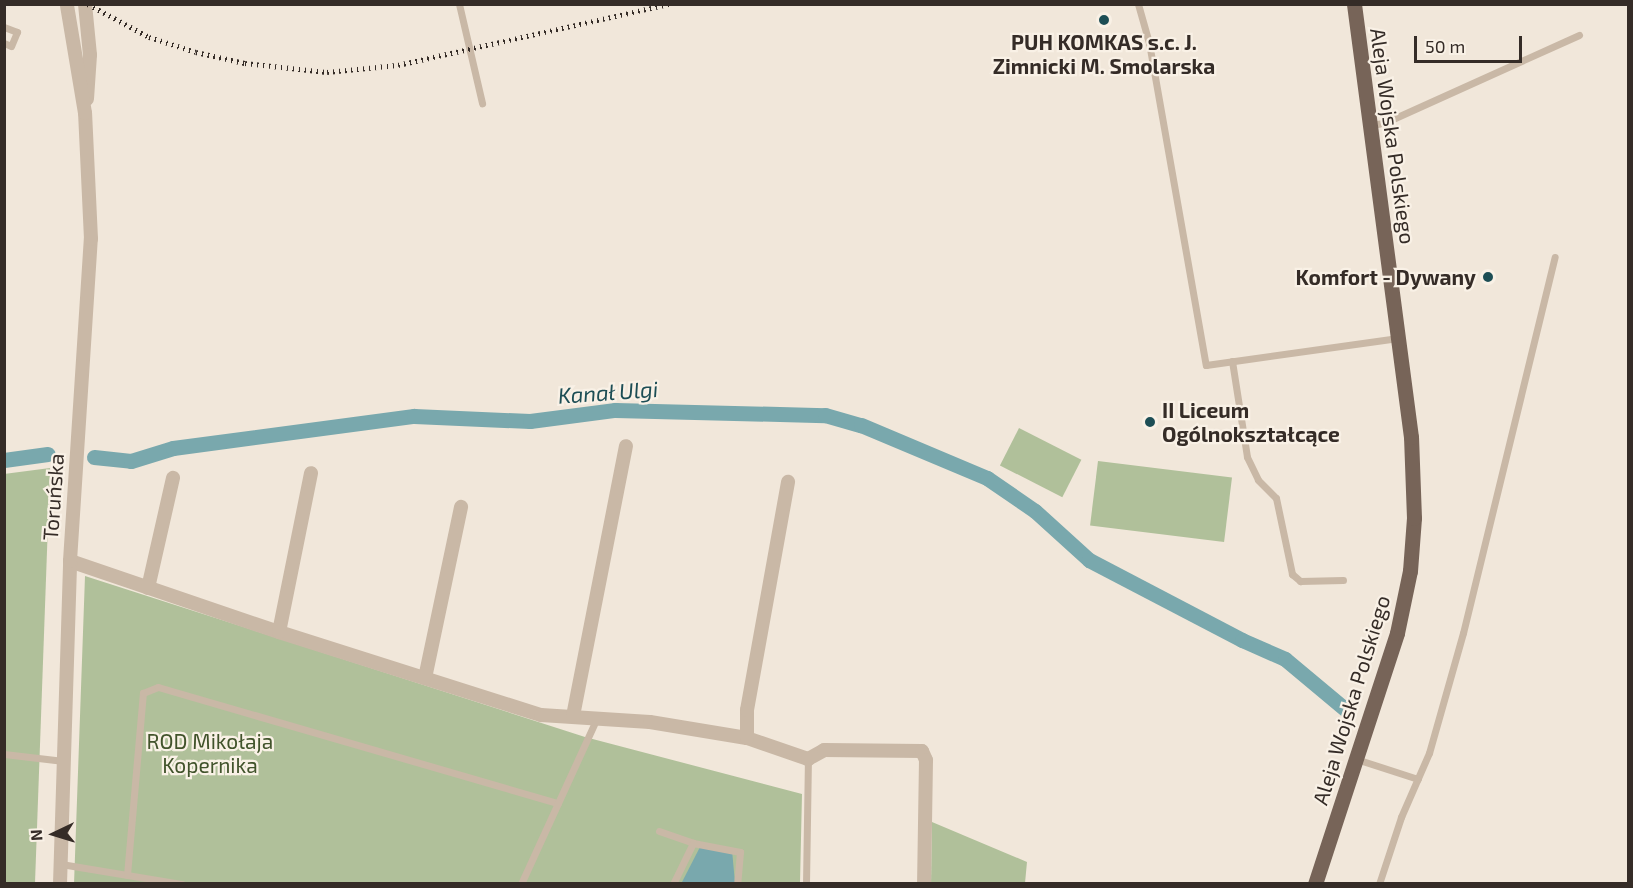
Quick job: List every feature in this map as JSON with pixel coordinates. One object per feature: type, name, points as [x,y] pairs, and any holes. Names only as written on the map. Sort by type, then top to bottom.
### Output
[{"type":"main road","name":"Aleja Wojska Polskiego","points":[[1318,879],[1397,633],[1412,552],[1414,472],[1354,4]]},
{"type":"street","name":"Toruńska","points":[[85,4],[90,55],[85,113]]},
{"type":"street","name":"Toruńska","points":[[60,884],[70,561],[91,239],[85,113],[70,5]]},
{"type":"street","points":[[573,716],[626,446]]},
{"type":"street","points":[[279,632],[311,473]]},
{"type":"street","points":[[148,588],[173,478]]},
{"type":"street","points":[[747,738],[747,710],[788,482]]},
{"type":"street","points":[[425,678],[461,507]]},
{"type":"street","points":[[70,561],[279,632],[541,714],[650,722],[747,738],[808,759],[824,750],[922,751],[926,760],[924,884]]},
{"type":"lane","points":[[459,4],[482,103]]},
{"type":"lane","points":[[1138,4],[1149,43],[1206,365],[1398,338]]},
{"type":"lane","points":[[4,27],[17,32],[11,46],[4,43]]},
{"type":"lane","points":[[1370,125],[1384,123],[1578,35]]},
{"type":"lane","points":[[1379,884],[1401,817],[1429,753],[1463,633],[1556,257]]},
{"type":"lane","points":[[1232,362],[1247,457],[1258,480],[1276,498],[1292,574],[1300,581],[1343,580]]},
{"type":"lane","points":[[127,875],[143,693],[158,687],[558,803]]},
{"type":"lane","points":[[521,884],[597,718]]},
{"type":"lane","points":[[4,754],[64,760]]},
{"type":"lane","points":[[806,884],[808,759]]},
{"type":"lane","points":[[1356,759],[1418,779]]},
{"type":"lane","points":[[659,831],[693,843],[740,852],[737,884]]},
{"type":"lane","points":[[674,884],[693,843]]},
{"type":"lane","points":[[61,864],[182,884]]},
{"type":"green space","points":[[1019,428],[1081,460],[1062,497],[1000,465]]},
{"type":"green space","points":[[1098,461],[1232,477],[1224,542],[1090,526]]},
{"type":"green space","points":[[50,468],[35,883],[5,883],[4,474]]},
{"type":"green space","name":"ROD Mikołaja Kopernika","points":[[85,576],[585,737],[802,794],[800,883],[74,884]]},
{"type":"green space","points":[[932,822],[1027,862],[1025,883],[931,884]]},
{"type":"water","points":[[700,847],[732,850],[735,883],[681,884]]},
{"type":"waterway","name":"Kanał Ulgi","points":[[94,457],[131,461],[173,448],[414,416],[530,421],[615,410],[825,415],[861,425],[987,478],[1035,511],[1089,560],[1242,640],[1285,659],[1346,710]]},
{"type":"waterway","name":"Kanał Ulgi","points":[[4,460],[48,454]]},
{"type":"railway","points":[[88,4],[149,37],[196,52],[245,63],[327,72],[398,65],[669,4]]},
{"type":"place","name":"PUH KOMKAS s.c. J. Zimnicki M. Smolarska","points":[[1104,20]]},
{"type":"place","name":"Komfort - Dywany","points":[[1488,277]]},
{"type":"place","name":"II Liceum Ogólnokształcące","points":[[1150,422]]}]
